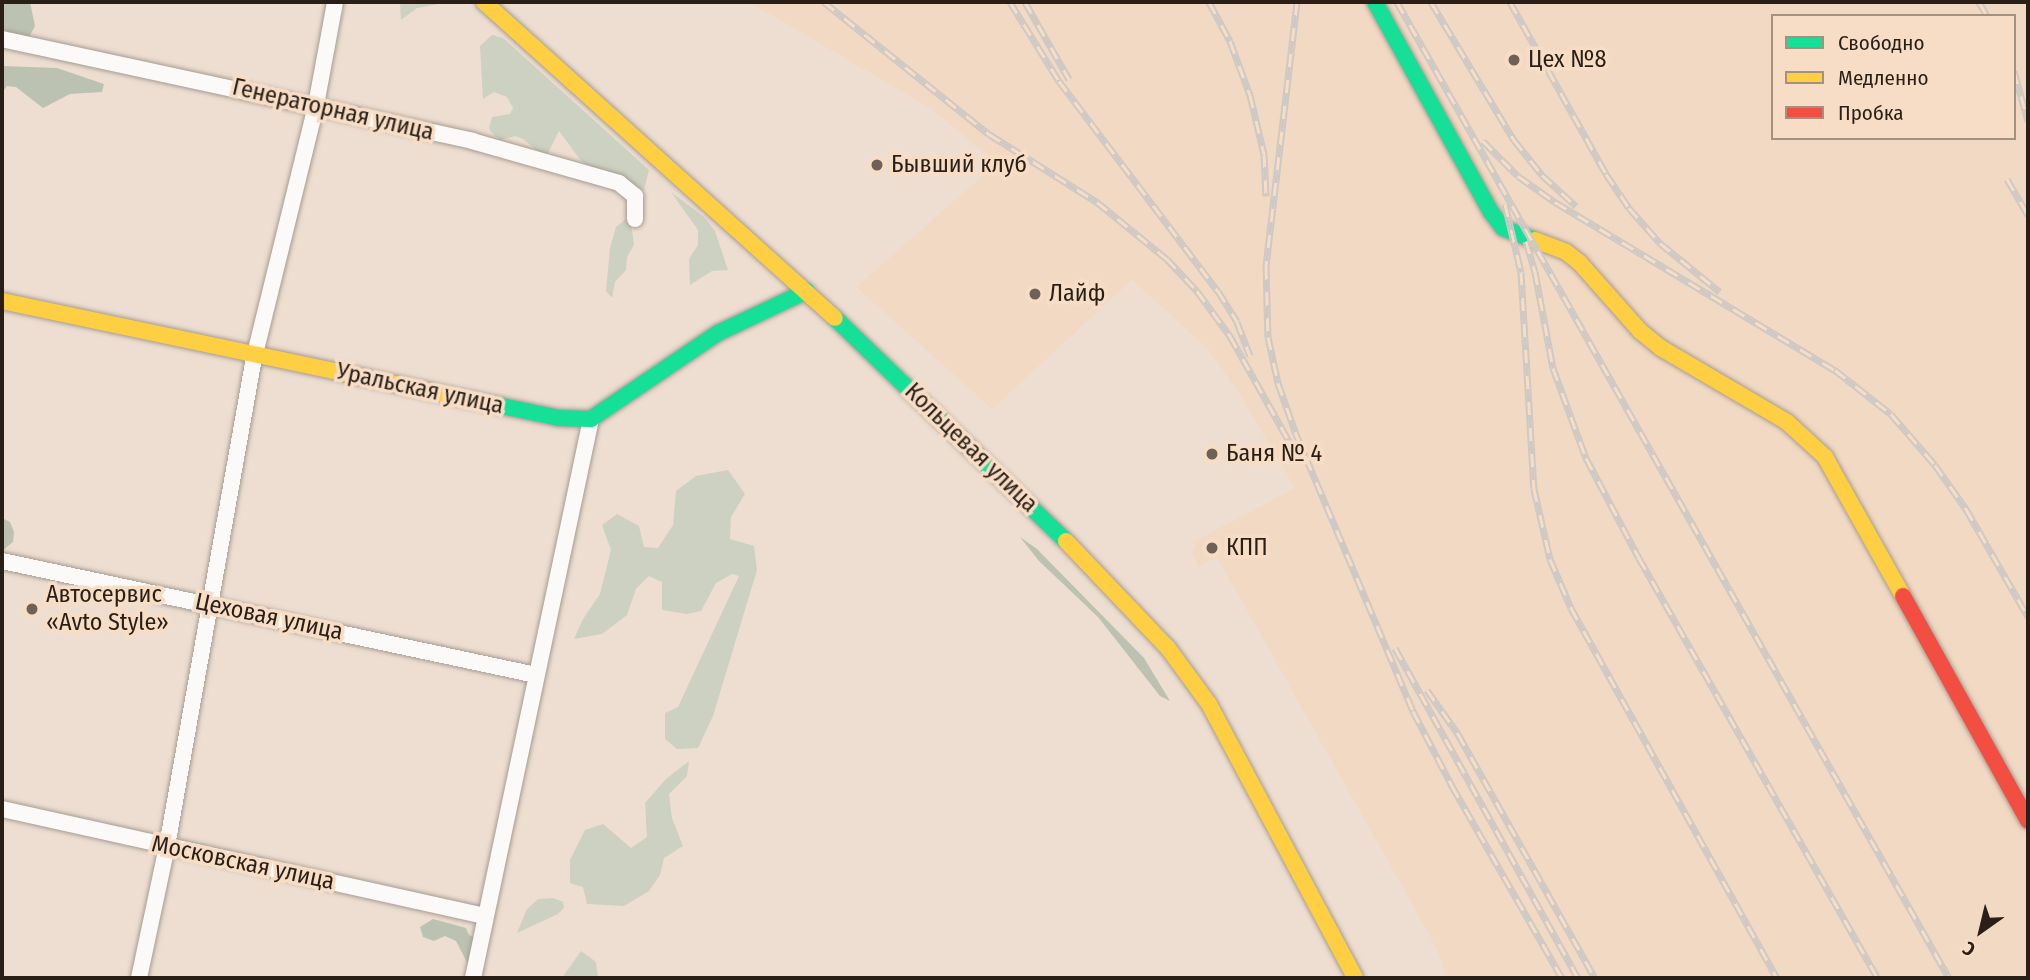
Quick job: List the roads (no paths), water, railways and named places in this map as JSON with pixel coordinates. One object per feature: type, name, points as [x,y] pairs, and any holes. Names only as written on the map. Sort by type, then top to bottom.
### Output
[{"type":"street","points":[[139,978],[167,846],[255,354],[316,105],[335,2]]},
{"type":"street","name":"Кольцевая улица","points":[[484,2],[807,291],[1044,518],[1168,648],[1203,695],[1233,744],[1355,978]]},
{"type":"street","points":[[1375,2],[1491,212],[1503,228],[1566,252],[1579,262],[1640,331],[1661,348],[1787,422],[1825,457],[2028,821]]},
{"type":"street","name":"Генераторная улица","points":[[2,39],[472,141],[619,183],[635,196],[635,219]]},
{"type":"street","points":[[473,978],[591,419],[718,333],[772,305],[807,291]]},
{"type":"street","name":"Уральская улица","points":[[2,301],[559,418],[591,419]]},
{"type":"street","name":"Цеховая улица","points":[[2,561],[536,675]]},
{"type":"street","name":"Московская улица","points":[[2,809],[485,916]]},
{"type":"railway","points":[[824,2],[989,134],[1097,202],[1167,259],[1197,291],[1230,336],[1290,443]]},
{"type":"railway","points":[[1010,2],[1059,81],[1218,291],[1237,322],[1250,356]]},
{"type":"railway","points":[[1025,2],[1069,79]]},
{"type":"railway","points":[[1209,2],[1230,41],[1250,95],[1264,154],[1266,196]]},
{"type":"railway","points":[[1297,2],[1266,266],[1268,337],[1278,383],[1296,434],[1413,711],[1452,786],[1562,978]]},
{"type":"railway","points":[[1397,2],[1949,978]]},
{"type":"railway","points":[[1431,2],[1514,140],[1542,175],[1576,206]]},
{"type":"railway","points":[[1510,2],[1606,174],[1629,208],[1660,243],[1720,292]]},
{"type":"railway","points":[[1979,2],[1986,14]]},
{"type":"railway","points":[[2016,78],[2028,121]]},
{"type":"railway","points":[[1483,141],[1518,176],[1555,202],[1835,370],[1891,414],[1935,465],[1966,509],[2028,617]]},
{"type":"railway","points":[[2007,179],[2028,215]]},
{"type":"railway","points":[[1505,204],[1521,272],[1534,489],[1550,559],[1571,608],[1777,978]]},
{"type":"railway","points":[[1526,241],[1535,272],[1553,368],[1586,458],[1639,558],[1878,978]]},
{"type":"railway","points":[[1395,648],[1578,978]]},
{"type":"railway","points":[[1427,690],[1458,734],[1595,978]]},
{"type":"place","name":"Цех №8","points":[[1514,60]]},
{"type":"place","name":"Бывший клуб","points":[[877,165]]},
{"type":"place","name":"Лайф","points":[[1035,294]]},
{"type":"place","name":"Баня № 4","points":[[1212,454]]},
{"type":"place","name":"КПП","points":[[1212,548]]},
{"type":"place","name":"Автосервис «Avto Style»","points":[[32,609]]}]
